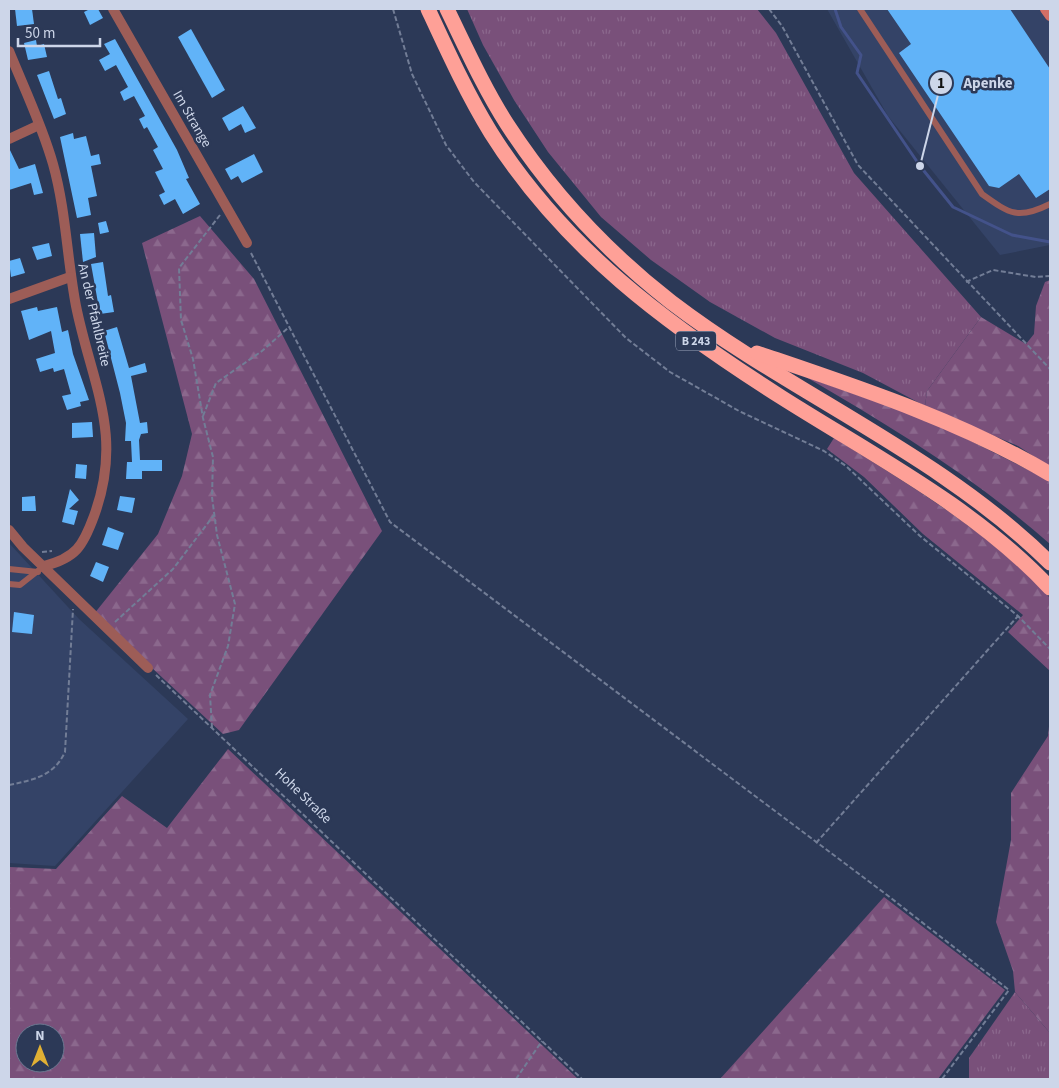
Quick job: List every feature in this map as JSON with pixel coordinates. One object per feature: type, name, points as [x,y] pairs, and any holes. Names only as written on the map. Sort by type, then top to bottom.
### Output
[{"type":"highway","name":"B 243","points":[[428,9],[448,53],[491,132],[537,195],[603,267],[672,325],[958,508],[1013,553],[1050,588]]},
{"type":"highway","name":"B 243","points":[[447,9],[507,123],[545,178],[606,245],[672,302],[732,344],[947,478],[1012,529],[1050,563]]},
{"type":"highway","points":[[732,344],[968,430],[1013,452],[1050,474]]},
{"type":"street","name":"Im Strange","points":[[113,9],[247,243]]},
{"type":"street","name":"An der Pfahlbreite","points":[[9,51],[53,164],[70,277],[84,342],[104,412],[108,444],[101,498],[88,535],[77,550],[64,561],[39,571]]},
{"type":"street","points":[[9,139],[39,125]]},
{"type":"street","points":[[9,299],[70,277]]},
{"type":"street","points":[[9,530],[39,571],[74,597],[148,668]]},
{"type":"lane","points":[[860,9],[982,194],[1003,209],[1021,214],[1033,213],[1050,204]]},
{"type":"lane","points":[[9,569],[39,571]]},
{"type":"lane","points":[[9,584],[20,585],[39,571]]},
{"type":"path","points":[[769,9],[782,26],[858,165],[966,282],[1050,369]]},
{"type":"path","points":[[212,728],[210,695],[228,646],[235,604],[217,535],[214,515],[212,497],[213,457],[203,418],[193,359],[181,320],[179,268],[226,207]]},
{"type":"path","points":[[247,243],[288,328],[390,522],[1009,990],[942,1079]]},
{"type":"path","points":[[966,282],[993,270],[1036,277],[1050,276]]},
{"type":"path","points":[[203,418],[216,383],[262,351],[288,328]]},
{"type":"path","points":[[107,629],[173,569],[214,515]]},
{"type":"path","points":[[37,550],[52,552],[59,549]]},
{"type":"path","points":[[9,785],[48,774],[59,765],[65,752],[70,700],[74,597]]},
{"type":"path","points":[[816,843],[1018,616]]},
{"type":"path","name":"Hohe Straße","points":[[148,668],[582,1079]]},
{"type":"path","points":[[516,1079],[542,1041]]},
{"type":"shaded area","points":[[827,9],[1050,9],[1050,245],[1000,255],[888,116]]},
{"type":"shaded area","points":[[9,543],[79,619],[188,719],[55,866],[9,863]]},
{"type":"green space","points":[[467,9],[757,9],[776,33],[854,173],[981,317],[927,391],[925,406],[863,373],[775,338],[710,302],[651,260],[601,217],[548,152],[514,100],[483,45]]},
{"type":"green space","points":[[200,216],[254,279],[382,531],[239,730],[223,734],[94,614],[158,534],[182,476],[192,434],[142,243]]},
{"type":"green space","points":[[1050,280],[1050,467],[1018,446],[925,406],[927,391],[981,317],[1026,344],[1034,334],[1036,306],[1045,282]]},
{"type":"green space","points":[[806,377],[931,421],[1050,481],[1050,544],[963,475],[870,415]]},
{"type":"green space","points":[[834,438],[920,492],[975,531],[1026,574],[1050,598],[1050,671],[1008,632],[1023,615],[923,534],[864,477],[827,449]]},
{"type":"green space","points":[[1050,717],[1050,1033],[1015,992],[1013,971],[996,922],[1011,840],[1011,793],[1048,736]]},
{"type":"green space","points":[[228,749],[578,1079],[9,1079],[9,867],[56,869],[122,796],[167,828]]},
{"type":"green space","points":[[884,897],[1005,990],[938,1079],[720,1079]]},
{"type":"green space","points":[[1015,992],[1050,1033],[1050,1079],[969,1079],[969,1058]]},
{"type":"building","points":[[15,9],[32,9],[34,24],[17,26]]},
{"type":"building","points":[[90,9],[98,9],[103,18],[90,25],[84,12]]},
{"type":"building","points":[[887,9],[1010,9],[1050,69],[1050,189],[1036,198],[1019,174],[999,188],[989,186],[899,53],[911,44]]},
{"type":"building","points":[[191,29],[225,90],[212,98],[178,37]]},
{"type":"building","points":[[115,39],[177,150],[189,178],[186,179],[200,204],[183,214],[175,199],[164,205],[159,195],[165,192],[155,172],[163,169],[153,150],[158,147],[147,127],[144,129],[139,119],[145,116],[134,96],[124,101],[120,92],[128,87],[116,65],[105,71],[99,60],[110,54],[104,44]]},
{"type":"building","points":[[36,40],[37,46],[44,44],[47,57],[28,60],[24,43]]},
{"type":"building","points":[[49,71],[58,99],[61,98],[66,114],[54,119],[37,75]]},
{"type":"building","points":[[243,106],[256,128],[245,133],[241,124],[229,131],[222,118]]},
{"type":"building","points":[[73,133],[74,139],[86,136],[91,156],[99,154],[101,164],[91,166],[97,196],[88,198],[91,215],[77,218],[60,137]]},
{"type":"building","points":[[9,148],[19,169],[35,164],[43,193],[34,195],[31,183],[9,190]]},
{"type":"building","points":[[254,154],[263,172],[242,183],[238,176],[231,180],[225,169]]},
{"type":"building","points":[[106,221],[109,232],[100,234],[98,223]]},
{"type":"building","points":[[94,233],[96,257],[83,262],[80,234]]},
{"type":"building","points":[[49,243],[52,256],[37,260],[32,247]]},
{"type":"building","points":[[20,258],[25,273],[11,277],[9,261]]},
{"type":"building","points":[[103,262],[108,296],[111,295],[114,312],[100,314],[91,264]]},
{"type":"building","points":[[37,307],[38,311],[57,307],[62,332],[68,330],[73,354],[89,400],[80,402],[81,406],[67,410],[62,396],[71,394],[64,369],[54,372],[53,368],[40,372],[36,359],[55,353],[51,331],[29,340],[21,311]]},
{"type":"building","points":[[117,327],[129,368],[145,363],[147,372],[131,376],[140,423],[147,422],[148,433],[141,434],[139,440],[140,460],[162,460],[162,471],[142,471],[142,479],[126,479],[127,462],[132,462],[131,441],[125,441],[126,423],[104,331]]},
{"type":"building","points":[[92,422],[93,437],[72,438],[72,423]]},
{"type":"building","points":[[76,464],[87,465],[86,479],[75,478]]},
{"type":"building","points":[[70,489],[79,500],[69,509],[78,511],[74,525],[62,522]]},
{"type":"building","points":[[35,496],[36,511],[22,511],[22,497]]},
{"type":"building","points":[[120,496],[135,498],[132,513],[117,510]]},
{"type":"building","points":[[108,527],[124,533],[118,550],[102,545]]},
{"type":"building","points":[[96,562],[109,567],[103,582],[90,576]]},
{"type":"building","points":[[14,612],[34,615],[32,634],[12,632]]},
{"type":"waterway","points":[[835,9],[841,27],[861,55],[857,73],[920,166],[953,207],[1012,235],[1050,242]]},
{"type":"place","name":"Apenke","points":[[920,166]]}]
